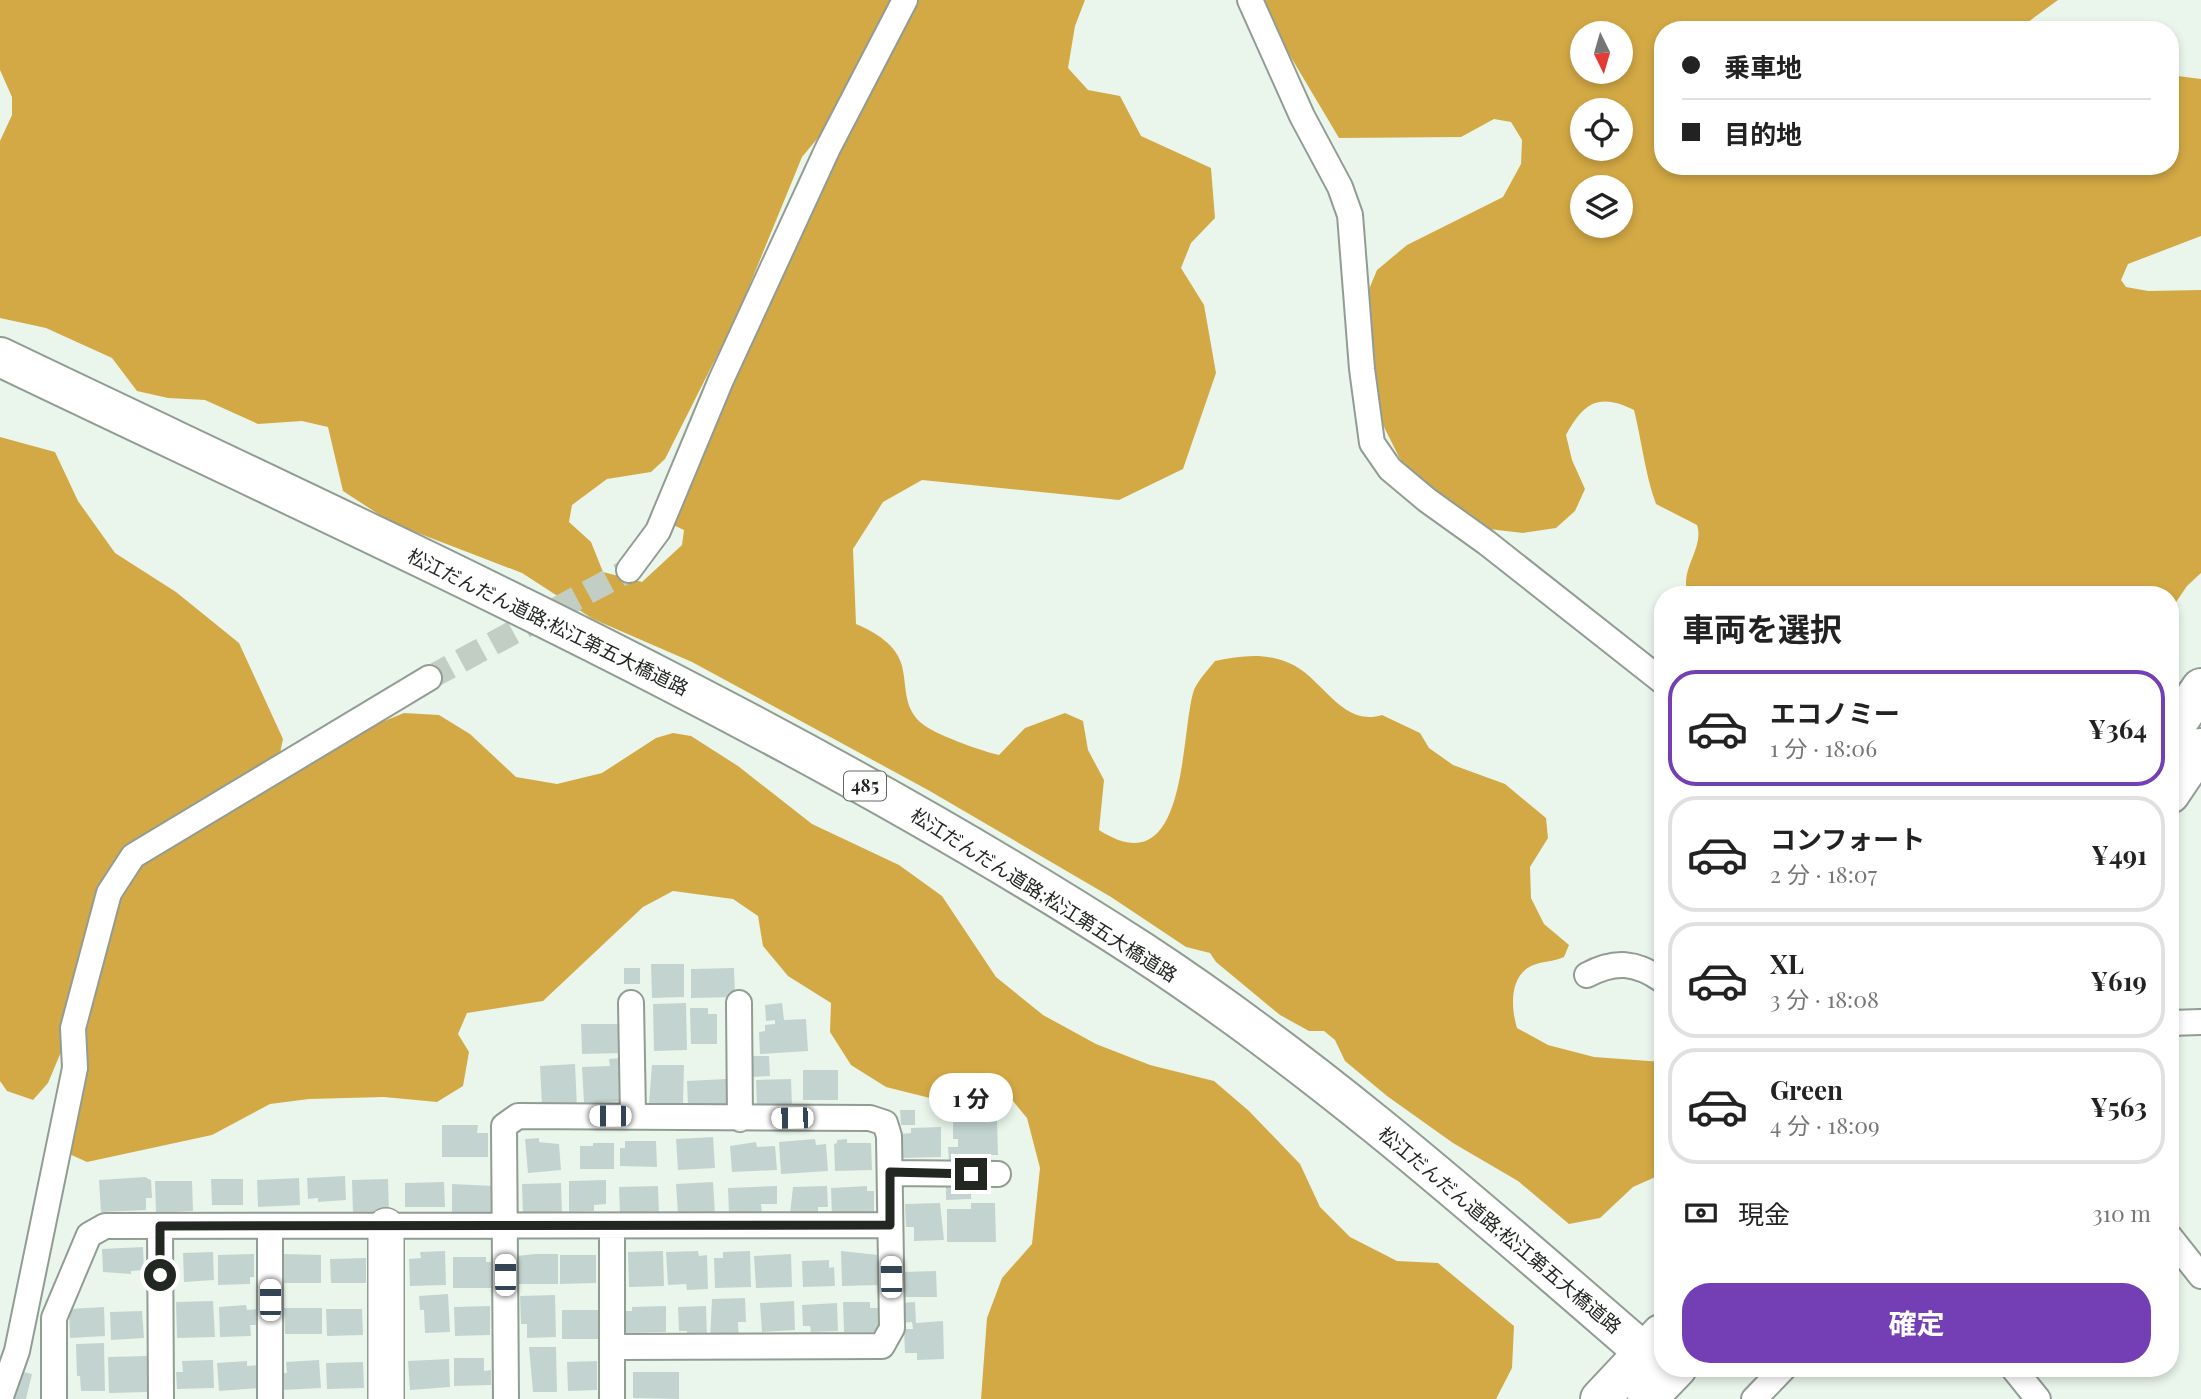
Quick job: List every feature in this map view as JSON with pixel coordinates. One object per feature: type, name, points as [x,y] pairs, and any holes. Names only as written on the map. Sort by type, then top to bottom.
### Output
[{"type":"highway","name":"松江だんだん道路;松江第五大橋道路","points":[[0,357],[645,668],[847,776],[1005,868],[1143,953],[1263,1037],[1382,1129],[1654,1360]]},
{"type":"highway","points":[[2179,720],[2201,688]]},
{"type":"highway","points":[[2179,781],[2201,748]]},
{"type":"highway","points":[[1600,1399],[1654,1370]]},
{"type":"street","points":[[629,570],[658,531],[699,431],[828,148],[905,0]]},
{"type":"street","points":[[1250,0],[1291,92],[1340,187],[1350,215],[1365,405],[1372,443],[1390,469],[1427,500],[1497,551],[1654,675]]},
{"type":"street","points":[[1,1399],[17,1351],[75,1068],[73,1028],[109,893],[123,869],[133,856],[429,678]]},
{"type":"street","points":[[1587,975],[1605,965],[1619,963],[1654,977]]},
{"type":"street","points":[[631,1003],[633,1116]]},
{"type":"street","points":[[739,1003],[740,1119]]},
{"type":"street","points":[[2179,1023],[2201,1022]]},
{"type":"street","points":[[506,1399],[504,1126],[518,1116],[879,1119],[888,1129],[892,1328],[882,1346],[613,1347]]},
{"type":"street","points":[[890,1172],[998,1174]]},
{"type":"street","points":[[54,1399],[54,1318],[89,1235],[105,1226],[890,1225]]},
{"type":"street","points":[[160,1226],[160,1399]]},
{"type":"street","points":[[270,1226],[270,1399]]},
{"type":"street","points":[[386,1226],[386,1399]]},
{"type":"street","points":[[612,1226],[612,1399]]},
{"type":"street","points":[[2179,1248],[2201,1276]]},
{"type":"street","points":[[1754,1399],[1775,1377]]},
{"type":"street","points":[[2020,1377],[2038,1399]]},
{"type":"shaded area","points":[[0,0],[890,0],[822,133],[802,157],[737,316],[665,459],[651,472],[607,479],[572,505],[569,522],[591,542],[603,572],[642,582],[682,545],[684,530],[673,525],[678,496],[832,166],[919,0],[1085,0],[1075,26],[1068,68],[1088,90],[1120,96],[1141,136],[1211,168],[1215,218],[1191,243],[1181,268],[1204,305],[1216,373],[1183,469],[1119,500],[922,480],[883,502],[853,549],[856,624],[878,635],[895,652],[902,666],[908,703],[915,716],[926,727],[946,737],[999,755],[1025,728],[1065,713],[1083,721],[1088,750],[1104,780],[1099,830],[1128,842],[1149,839],[1164,824],[1174,801],[1181,772],[1193,693],[1199,680],[1215,661],[1234,658],[1261,656],[1289,663],[1312,678],[1343,708],[1368,717],[1382,715],[1420,733],[1429,748],[1453,765],[1505,784],[1546,818],[1548,838],[1530,867],[1531,898],[1544,924],[1569,945],[1564,957],[1531,966],[1519,978],[1515,985],[1513,1002],[1517,1028],[1548,1045],[1594,1057],[1654,1061],[1654,1178],[1633,1187],[1600,1218],[1569,1224],[1518,1181],[1453,1143],[1387,1096],[1345,1061],[1335,1040],[1324,1031],[1309,1031],[1280,1015],[1216,962],[1210,953],[1186,947],[1111,897],[928,790],[692,662],[593,619],[522,573],[392,523],[343,491],[328,427],[302,421],[258,424],[205,400],[168,398],[137,391],[112,358],[46,328],[0,318],[0,141],[12,115],[12,97],[0,70]]},
{"type":"shaded area","points":[[1257,0],[2058,0],[2029,21],[1654,21],[1654,175],[2179,175],[2179,76],[2201,79],[2201,236],[2128,264],[2121,280],[2126,287],[2148,291],[2201,290],[2201,573],[2179,598],[2179,586],[1686,586],[1688,569],[1697,543],[1697,525],[1656,504],[1634,410],[1611,402],[1602,402],[1586,408],[1566,435],[1572,460],[1585,489],[1575,511],[1556,528],[1523,533],[1489,529],[1439,497],[1402,463],[1379,417],[1365,299],[1377,270],[1407,245],[1503,197],[1521,164],[1522,140],[1511,122],[1494,119],[1461,137],[1339,138]]},
{"type":"shaded area","points":[[0,437],[55,452],[78,501],[115,553],[176,592],[239,643],[283,739],[279,758],[167,826],[91,924],[74,974],[63,1023],[61,1052],[48,1083],[33,1100],[7,1091],[0,1081]]},
{"type":"shaded area","points":[[404,713],[439,715],[470,734],[516,777],[557,784],[602,773],[656,738],[673,733],[691,736],[738,766],[812,824],[899,865],[942,896],[996,977],[1043,1015],[1096,1044],[1150,1065],[1214,1081],[1249,1111],[1300,1164],[1320,1207],[1350,1237],[1397,1261],[1438,1263],[1514,1326],[1512,1368],[1496,1399],[981,1399],[987,1318],[1002,1278],[1032,1244],[1040,1168],[1027,1118],[1008,1095],[987,1088],[930,1098],[886,1087],[851,1065],[830,1032],[831,1003],[788,976],[763,946],[758,916],[733,899],[673,891],[643,907],[543,1001],[467,1013],[458,1034],[469,1052],[463,1086],[437,1102],[384,1097],[309,1099],[270,1104],[212,1135],[87,1162],[67,1153],[79,1027],[115,896],[141,859],[372,726]]},
{"type":"building","points":[[651,964],[684,964],[684,997],[652,998]]},
{"type":"building","points":[[624,968],[640,968],[640,984],[624,984]]},
{"type":"building","points":[[734,968],[735,997],[691,998],[691,969]]},
{"type":"building","points":[[686,1003],[687,1050],[654,1051],[653,1004]]},
{"type":"building","points":[[782,1003],[784,1020],[806,1019],[808,1051],[760,1054],[759,1032],[765,1031],[765,1025],[775,1024],[775,1020],[766,1021],[765,1005]]},
{"type":"building","points":[[690,1008],[708,1008],[708,1014],[717,1014],[717,1044],[691,1044]]},
{"type":"building","points":[[581,1024],[621,1024],[622,1053],[582,1054]]},
{"type":"building","points":[[751,1056],[769,1056],[770,1076],[751,1077]]},
{"type":"building","points":[[622,1058],[624,1094],[619,1094],[619,1101],[584,1103],[582,1067],[610,1066],[609,1059]]},
{"type":"building","points":[[575,1064],[577,1108],[542,1106],[540,1066]]},
{"type":"building","points":[[652,1065],[684,1065],[683,1104],[649,1103]]},
{"type":"building","points":[[803,1070],[838,1070],[838,1100],[803,1100]]},
{"type":"building","points":[[726,1079],[727,1105],[688,1106],[687,1081]]},
{"type":"building","points":[[791,1079],[792,1106],[757,1107],[756,1080]]},
{"type":"building","points":[[900,1110],[915,1110],[915,1125],[901,1125]]},
{"type":"building","points":[[997,1121],[998,1155],[973,1155],[974,1162],[949,1163],[948,1147],[958,1147],[958,1139],[953,1139],[953,1122]]},
{"type":"building","points":[[442,1125],[478,1125],[477,1133],[488,1133],[488,1157],[442,1157]]},
{"type":"building","points":[[941,1127],[941,1157],[901,1158],[901,1134],[911,1133],[911,1128]]},
{"type":"building","points":[[713,1137],[715,1168],[678,1170],[676,1139]]},
{"type":"building","points":[[539,1138],[539,1142],[559,1144],[561,1170],[528,1173],[525,1139]]},
{"type":"building","points":[[815,1139],[816,1145],[826,1144],[828,1171],[781,1174],[779,1142]]},
{"type":"building","points":[[847,1139],[847,1143],[871,1143],[872,1170],[835,1171],[834,1144],[837,1140]]},
{"type":"building","points":[[625,1141],[656,1141],[657,1167],[620,1166],[620,1148],[625,1148]]},
{"type":"building","points":[[756,1142],[757,1147],[775,1146],[777,1170],[732,1172],[730,1146]]},
{"type":"building","points":[[593,1143],[614,1143],[614,1169],[580,1169],[580,1146],[593,1146]]},
{"type":"building","points":[[345,1176],[346,1200],[318,1202],[318,1198],[308,1199],[307,1178]]},
{"type":"building","points":[[145,1177],[151,1180],[152,1198],[146,1198],[146,1210],[101,1212],[99,1180]]},
{"type":"building","points":[[299,1178],[300,1205],[258,1207],[257,1180]]},
{"type":"building","points":[[211,1179],[243,1179],[243,1205],[212,1205]]},
{"type":"building","points":[[388,1179],[389,1213],[353,1214],[352,1180]]},
{"type":"building","points":[[606,1180],[606,1204],[594,1205],[594,1211],[569,1212],[569,1181]]},
{"type":"building","points":[[155,1181],[192,1181],[193,1211],[156,1213]]},
{"type":"building","points":[[444,1182],[445,1207],[405,1207],[405,1183]]},
{"type":"building","points":[[713,1182],[715,1213],[678,1215],[676,1184]]},
{"type":"building","points":[[561,1183],[562,1215],[523,1216],[522,1184]]},
{"type":"building","points":[[946,1183],[971,1183],[971,1199],[946,1200]]},
{"type":"building","points":[[452,1184],[495,1186],[495,1213],[452,1213]]},
{"type":"building","points":[[658,1186],[659,1214],[620,1214],[619,1187]]},
{"type":"building","points":[[777,1186],[777,1204],[761,1204],[762,1213],[729,1214],[728,1188]]},
{"type":"building","points":[[827,1186],[828,1207],[818,1207],[818,1212],[790,1214],[793,1187]]},
{"type":"building","points":[[867,1186],[867,1191],[874,1191],[874,1213],[832,1217],[831,1188]]},
{"type":"building","points":[[940,1203],[944,1240],[914,1241],[914,1227],[906,1227],[905,1204]]},
{"type":"building","points":[[971,1203],[995,1203],[996,1242],[947,1242],[947,1209],[971,1209]]},
{"type":"building","points":[[143,1247],[144,1270],[131,1271],[131,1274],[103,1272],[102,1249]]},
{"type":"building","points":[[445,1251],[446,1285],[410,1286],[409,1259],[421,1258],[420,1252]]},
{"type":"building","points":[[663,1251],[664,1286],[629,1287],[628,1252]]},
{"type":"building","points":[[698,1251],[699,1256],[707,1255],[708,1289],[687,1290],[686,1284],[668,1285],[666,1252]]},
{"type":"building","points":[[750,1251],[751,1287],[715,1288],[714,1258],[723,1258],[723,1252]]},
{"type":"building","points":[[841,1251],[878,1255],[879,1285],[842,1286]]},
{"type":"building","points":[[213,1252],[214,1280],[184,1282],[183,1253]]},
{"type":"building","points":[[254,1254],[254,1277],[250,1277],[250,1284],[218,1285],[218,1255]]},
{"type":"building","points":[[282,1254],[321,1255],[321,1283],[282,1283]]},
{"type":"building","points":[[558,1254],[558,1284],[517,1284],[516,1256]]},
{"type":"building","points":[[791,1254],[792,1287],[756,1288],[754,1256]]},
{"type":"building","points":[[560,1255],[596,1255],[596,1283],[560,1284]]},
{"type":"building","points":[[453,1257],[486,1257],[486,1262],[493,1262],[493,1288],[453,1288]]},
{"type":"building","points":[[366,1258],[366,1283],[331,1283],[330,1259]]},
{"type":"building","points":[[829,1260],[829,1268],[834,1267],[835,1286],[803,1287],[802,1261]]},
{"type":"building","points":[[936,1271],[937,1297],[905,1297],[903,1272]]},
{"type":"building","points":[[448,1294],[450,1332],[425,1333],[424,1310],[420,1310],[419,1296]]},
{"type":"building","points":[[555,1295],[556,1337],[527,1338],[527,1324],[521,1324],[520,1296]]},
{"type":"building","points":[[745,1298],[746,1322],[738,1322],[739,1338],[710,1340],[712,1299]]},
{"type":"building","points":[[213,1301],[215,1337],[177,1338],[176,1302]]},
{"type":"building","points":[[794,1301],[795,1330],[762,1332],[760,1303]]},
{"type":"building","points":[[843,1302],[870,1302],[870,1308],[879,1308],[880,1332],[844,1332]]},
{"type":"building","points":[[915,1302],[916,1323],[943,1321],[944,1359],[917,1360],[917,1353],[905,1353],[904,1329],[913,1329],[912,1322],[900,1323],[899,1303]]},
{"type":"building","points":[[837,1303],[838,1331],[811,1332],[810,1326],[803,1326],[802,1305]]},
{"type":"building","points":[[246,1305],[247,1310],[259,1309],[259,1325],[250,1325],[251,1336],[220,1337],[219,1307]]},
{"type":"building","points":[[490,1306],[490,1335],[455,1336],[454,1307]]},
{"type":"building","points":[[666,1306],[666,1332],[625,1333],[624,1311],[632,1311],[632,1307]]},
{"type":"building","points":[[706,1306],[707,1337],[687,1342],[687,1331],[679,1331],[678,1307]]},
{"type":"building","points":[[104,1307],[105,1336],[70,1338],[69,1309]]},
{"type":"building","points":[[284,1308],[322,1308],[322,1334],[285,1334]]},
{"type":"building","points":[[326,1309],[362,1309],[363,1335],[327,1336]]},
{"type":"building","points":[[562,1310],[601,1310],[601,1339],[562,1339]]},
{"type":"building","points":[[142,1311],[144,1338],[111,1340],[110,1312]]},
{"type":"building","points":[[104,1343],[105,1391],[81,1391],[80,1376],[77,1376],[76,1344]]},
{"type":"building","points":[[529,1347],[556,1347],[557,1392],[533,1392]]},
{"type":"building","points":[[147,1356],[147,1392],[109,1393],[108,1357]]},
{"type":"building","points":[[454,1358],[484,1358],[484,1371],[491,1370],[491,1385],[454,1386]]},
{"type":"building","points":[[449,1359],[450,1387],[410,1390],[408,1361]]},
{"type":"building","points":[[213,1360],[214,1388],[177,1389],[176,1372],[183,1372],[182,1361]]},
{"type":"building","points":[[319,1360],[321,1388],[282,1390],[281,1373],[287,1373],[286,1362]]},
{"type":"building","points":[[247,1361],[247,1366],[259,1365],[260,1388],[219,1391],[217,1363]]},
{"type":"building","points":[[597,1361],[597,1390],[568,1391],[567,1362]]},
{"type":"building","points":[[363,1362],[364,1388],[327,1389],[326,1363]]},
{"type":"building","points":[[20,1371],[32,1374],[26,1399],[14,1399]]},
{"type":"building","points":[[633,1372],[679,1372],[679,1399],[633,1398]]},
{"type":"tunnel","points":[[429,678],[629,570]]},
{"type":"route","points":[[160,1275],[160,1226],[890,1225],[890,1172],[971,1174]]}]
